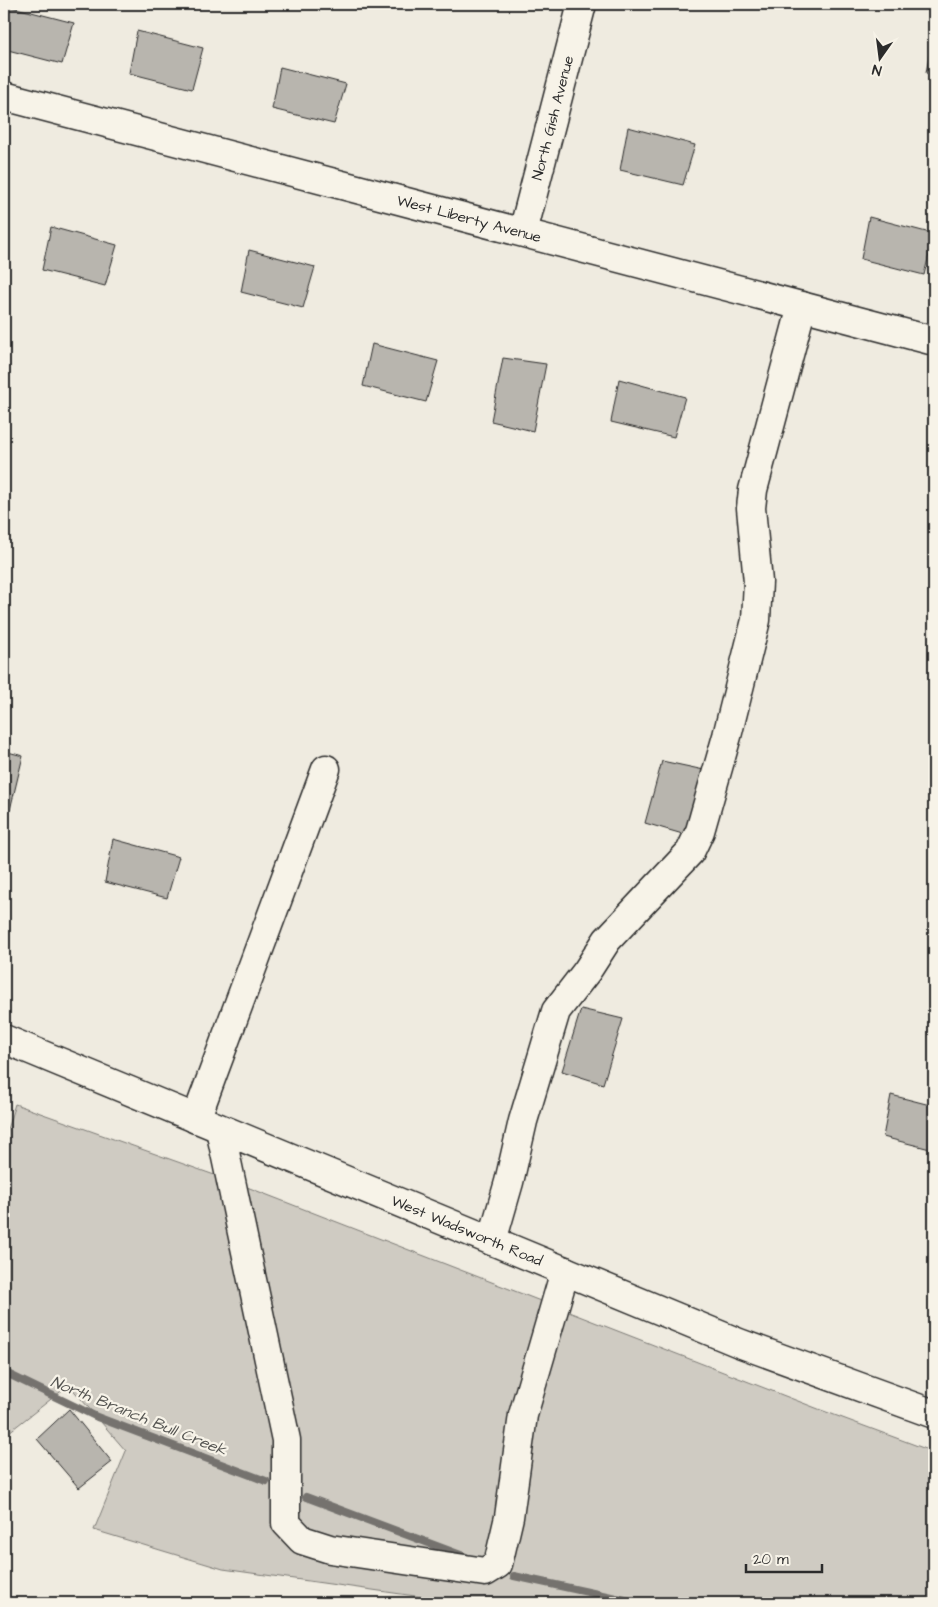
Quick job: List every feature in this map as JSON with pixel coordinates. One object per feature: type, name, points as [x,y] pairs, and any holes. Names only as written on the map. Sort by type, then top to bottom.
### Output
[{"type":"street","name":"North Gish Avenue","points":[[523,232],[582,4]]},
{"type":"street","name":"West Liberty Avenue","points":[[4,96],[934,341]]},
{"type":"street","points":[[492,1241],[509,1182],[523,1121],[556,1011],[587,971],[607,940],[690,852],[700,831],[728,736],[756,620],[758,582],[751,508],[753,490],[802,306]]},
{"type":"street","points":[[326,769],[213,1078],[208,1124],[286,1440],[286,1523],[302,1540],[330,1549],[485,1572],[498,1564],[509,1517],[523,1415],[566,1271]]},
{"type":"street","name":"West Wadsworth Road","points":[[4,1039],[739,1343],[934,1414]]},
{"type":"shaded area","points":[[15,1104],[234,1182],[934,1452],[934,1603],[465,1603],[223,1569],[94,1530],[126,1451],[69,1385],[4,1436],[4,1139]]},
{"type":"building","points":[[8,6],[74,23],[62,64],[4,49],[4,27]]},
{"type":"building","points":[[137,31],[203,48],[192,89],[129,73]]},
{"type":"building","points":[[934,31],[934,75],[926,73]]},
{"type":"building","points":[[280,67],[346,84],[334,124],[272,109]]},
{"type":"building","points":[[628,127],[695,145],[683,185],[620,170]]},
{"type":"building","points":[[869,217],[934,234],[924,275],[861,259]]},
{"type":"building","points":[[51,227],[117,245],[105,286],[42,270]]},
{"type":"building","points":[[249,250],[315,267],[303,308],[241,292]]},
{"type":"building","points":[[372,344],[438,361],[426,402],[363,386]]},
{"type":"building","points":[[503,358],[546,364],[533,431],[491,421]]},
{"type":"building","points":[[619,379],[685,397],[674,437],[611,422]]},
{"type":"building","points":[[4,751],[23,756],[10,810],[4,808]]},
{"type":"building","points":[[662,761],[704,770],[686,835],[645,823]]},
{"type":"building","points":[[113,839],[179,857],[167,898],[105,882]]},
{"type":"building","points":[[581,1009],[623,1019],[603,1084],[562,1071]]},
{"type":"building","points":[[891,1095],[934,1106],[934,1150],[883,1137]]},
{"type":"building","points":[[69,1409],[112,1462],[79,1488],[37,1439]]},
{"type":"waterway","name":"North Branch Bull Creek","points":[[4,1372],[97,1417],[266,1481]]},
{"type":"waterway","name":"North Branch Bull Creek","points":[[306,1497],[466,1557]]},
{"type":"waterway","name":"North Branch Bull Creek","points":[[514,1576],[639,1603]]}]
